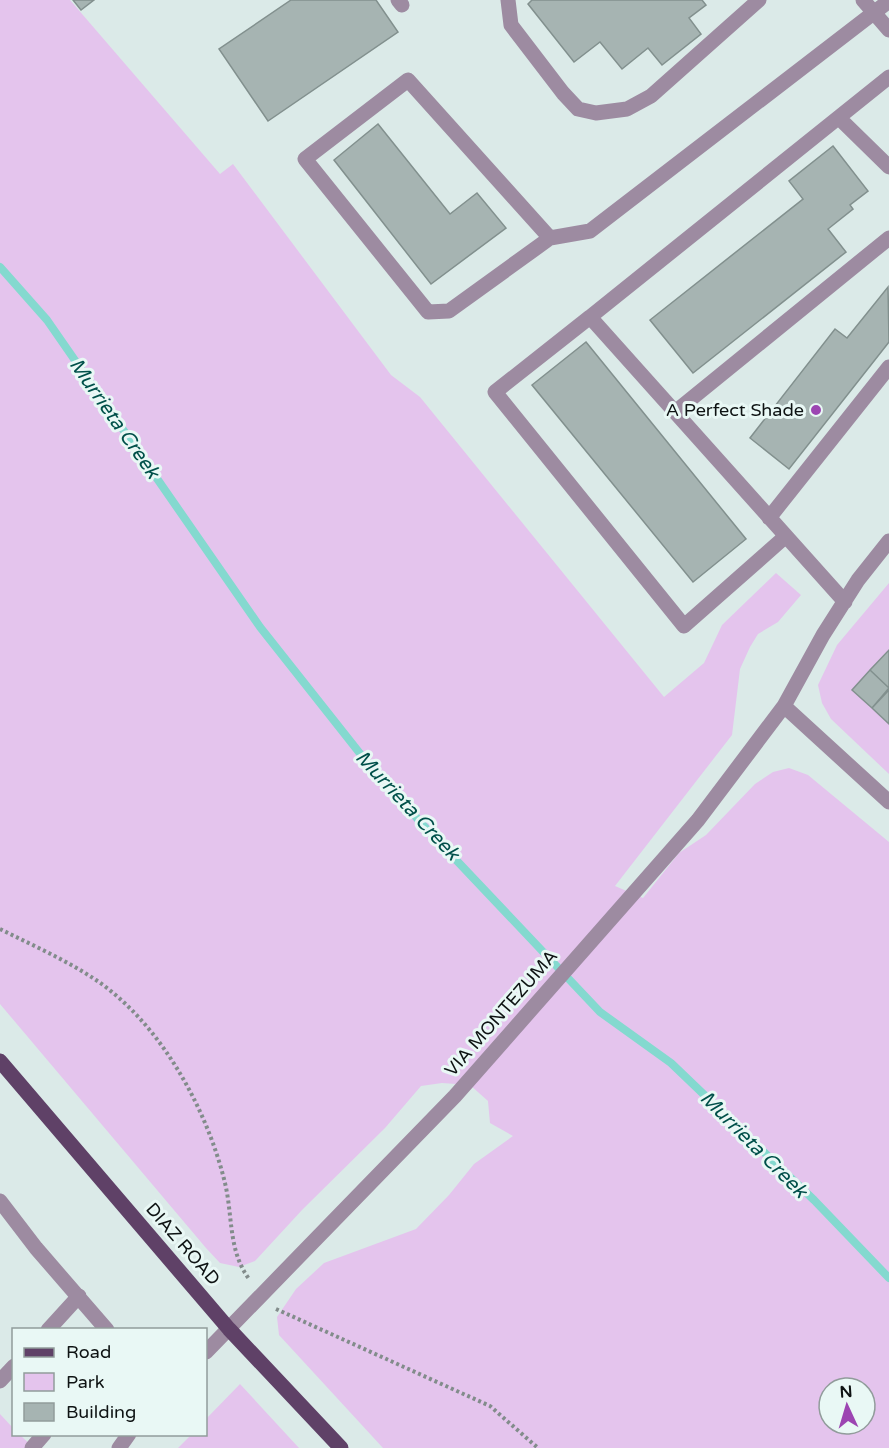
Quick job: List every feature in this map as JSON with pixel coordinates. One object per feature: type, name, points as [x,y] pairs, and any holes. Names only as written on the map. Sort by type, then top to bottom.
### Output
[{"type":"main road","name":"DIAZ ROAD","points":[[0,1061],[229,1329],[341,1448]]},
{"type":"street","points":[[508,0],[511,25],[562,93],[578,109],[596,113],[627,109],[651,96],[759,0]]},
{"type":"street","points":[[863,0],[889,30]]},
{"type":"street","points":[[550,238],[408,80],[305,159],[428,312],[448,311],[466,301],[550,238],[590,231],[735,117],[889,1]]},
{"type":"street","points":[[786,536],[684,626],[495,392],[889,77]]},
{"type":"street","points":[[839,118],[889,167]]},
{"type":"street","points":[[675,412],[889,238]]},
{"type":"street","points":[[590,317],[845,602]]},
{"type":"street","points":[[769,518],[889,367]]},
{"type":"street","points":[[889,541],[823,635],[784,706],[889,802]]},
{"type":"street","name":"VIA MONTEZUMA","points":[[207,1351],[455,1096],[698,819],[784,706]]},
{"type":"street","points":[[0,1201],[106,1328]]},
{"type":"street","points":[[49,1328],[79,1296]]},
{"type":"street","points":[[0,1381],[12,1368]]},
{"type":"street","points":[[32,1448],[42,1436]]},
{"type":"path","points":[[0,929],[98,981],[134,1013],[176,1065],[194,1095],[225,1183],[238,1264],[261,1296],[276,1309],[490,1406],[538,1448]]},
{"type":"green space","points":[[0,0],[70,0],[220,174],[233,164],[391,375],[420,397],[664,697],[704,663],[722,625],[776,573],[801,595],[778,622],[758,634],[750,647],[740,669],[732,735],[615,886],[643,898],[679,853],[706,835],[755,784],[773,772],[789,768],[808,775],[889,842],[889,1448],[383,1448],[279,1335],[277,1317],[296,1289],[324,1263],[416,1229],[449,1195],[474,1164],[513,1136],[490,1123],[488,1101],[470,1085],[442,1083],[421,1086],[385,1128],[302,1210],[255,1261],[239,1267],[220,1263],[0,1004]]},
{"type":"green space","points":[[889,583],[889,650],[852,690],[889,724],[889,774],[831,719],[822,703],[818,685],[837,645]]},
{"type":"green space","points":[[240,1384],[299,1448],[178,1448],[190,1436],[207,1436],[207,1418]]},
{"type":"green space","points":[[0,1414],[12,1427],[12,1436],[21,1436],[34,1448],[0,1448]]},
{"type":"building","points":[[73,0],[94,0],[81,10]]},
{"type":"building","points":[[291,0],[376,0],[398,32],[268,121],[219,49]]},
{"type":"building","points":[[532,0],[702,0],[706,5],[689,18],[701,34],[662,65],[648,48],[622,69],[600,42],[574,62],[528,4]]},
{"type":"building","points":[[378,124],[450,214],[477,193],[506,228],[431,284],[334,160]]},
{"type":"building","points":[[833,146],[868,191],[850,205],[853,209],[828,229],[846,252],[693,373],[650,320],[803,199],[789,181]]},
{"type":"building","points":[[888,287],[889,342],[789,469],[750,438],[835,329],[847,338]]},
{"type":"building","points":[[586,342],[746,539],[693,582],[532,385]]},
{"type":"building","points":[[889,650],[889,688],[870,670]]},
{"type":"building","points":[[870,670],[889,688],[872,708],[852,690]]},
{"type":"building","points":[[889,690],[889,724],[872,708]]},
{"type":"waterway","name":"Murrieta Creek","points":[[0,267],[47,320],[260,627],[362,756],[423,825],[600,1012],[671,1063],[814,1200],[889,1278]]},
{"type":"place","name":"A Perfect Shade","points":[[816,410]]}]
